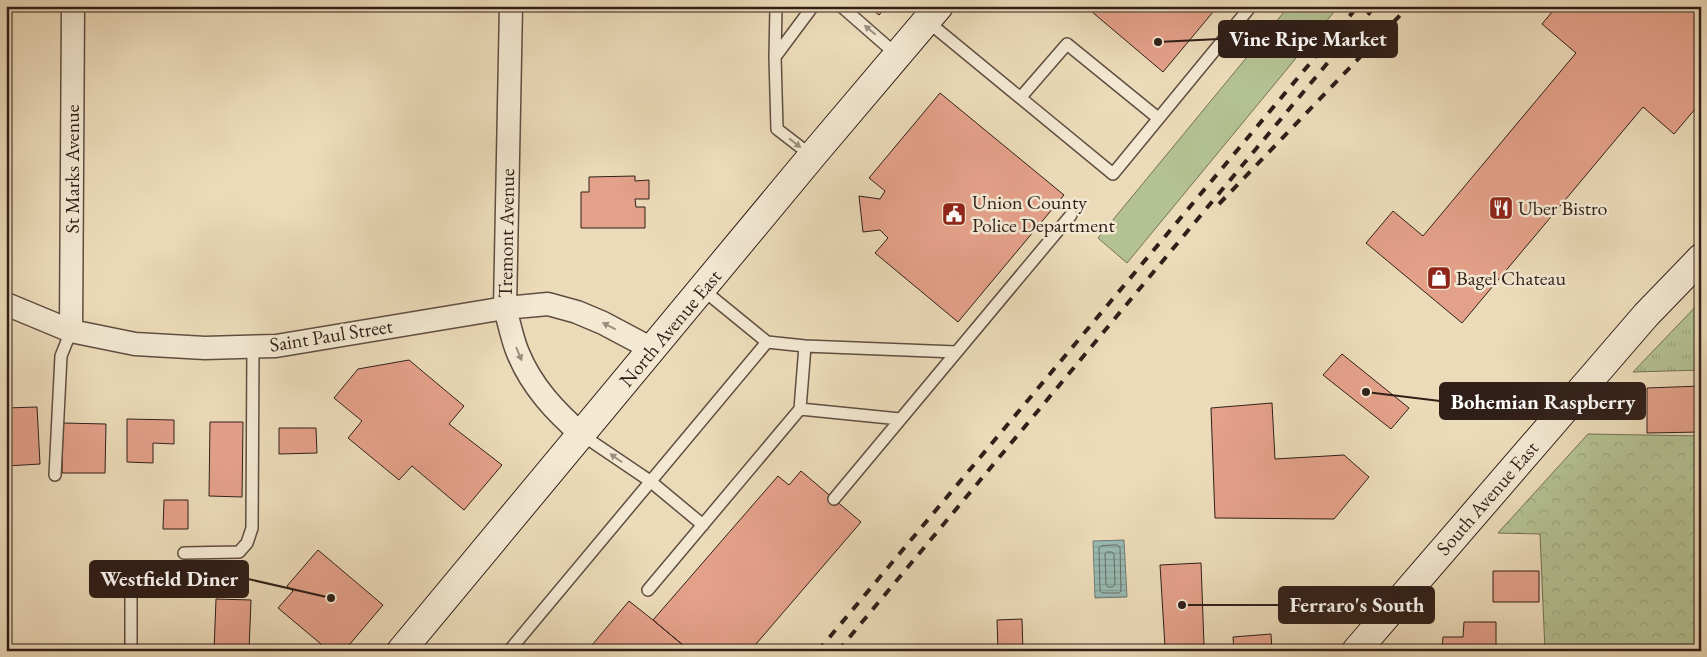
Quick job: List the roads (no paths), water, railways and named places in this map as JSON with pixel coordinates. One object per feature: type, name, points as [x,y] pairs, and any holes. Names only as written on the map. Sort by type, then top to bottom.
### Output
[{"type":"main road","name":"North Avenue East","points":[[401,651],[812,156],[933,14]]},
{"type":"main road","name":"South Avenue East","points":[[1356,651],[1646,314],[1701,258]]},
{"type":"street","name":"St Marks Avenue","points":[[72,6],[72,331]]},
{"type":"street","name":"Tremont Avenue","points":[[510,6],[505,308],[517,352],[533,382],[556,412],[582,435]]},
{"type":"street","name":"Saint Paul Street","points":[[6,304],[72,331],[135,344],[205,348],[276,346],[505,308],[548,304],[577,312],[603,323],[652,349]]},
{"type":"lane","points":[[776,6],[777,129],[812,156]]},
{"type":"lane","points":[[775,58],[813,6]]},
{"type":"lane","points":[[841,6],[898,55]]},
{"type":"lane","points":[[933,14],[1021,97],[1113,174],[1251,6]]},
{"type":"lane","points":[[1021,97],[1067,44],[1158,118]]},
{"type":"lane","points":[[834,499],[1071,214]]},
{"type":"lane","points":[[702,289],[767,342],[804,346],[956,352]]},
{"type":"lane","points":[[55,474],[60,356],[72,331]]},
{"type":"lane","points":[[509,651],[767,342]]},
{"type":"lane","points":[[648,590],[800,409],[804,346]]},
{"type":"lane","points":[[184,553],[238,552],[247,543],[252,528],[253,347]]},
{"type":"lane","points":[[800,409],[900,419]]},
{"type":"lane","points":[[582,435],[650,481],[703,525]]},
{"type":"lane","points":[[131,651],[132,594]]},
{"type":"water","points":[[1124,540],[1127,597],[1095,598],[1093,541]]},
{"type":"railway","points":[[818,651],[1358,6]]},
{"type":"railway","points":[[838,651],[1375,6]]},
{"type":"railway","points":[[1219,204],[1409,6]]},
{"type":"place","name":"Vine Ripe Market","points":[[1158,42]]},
{"type":"place","name":"Uber Bistro","points":[[1501,208]]},
{"type":"place","name":"Union County Police Department","points":[[954,214]]},
{"type":"place","name":"Bagel Chateau","points":[[1439,278]]},
{"type":"place","name":"Bohemian Raspberry","points":[[1366,392]]},
{"type":"place","name":"Westfield Diner","points":[[331,598]]},
{"type":"place","name":"Ferraro's South","points":[[1182,605]]}]
